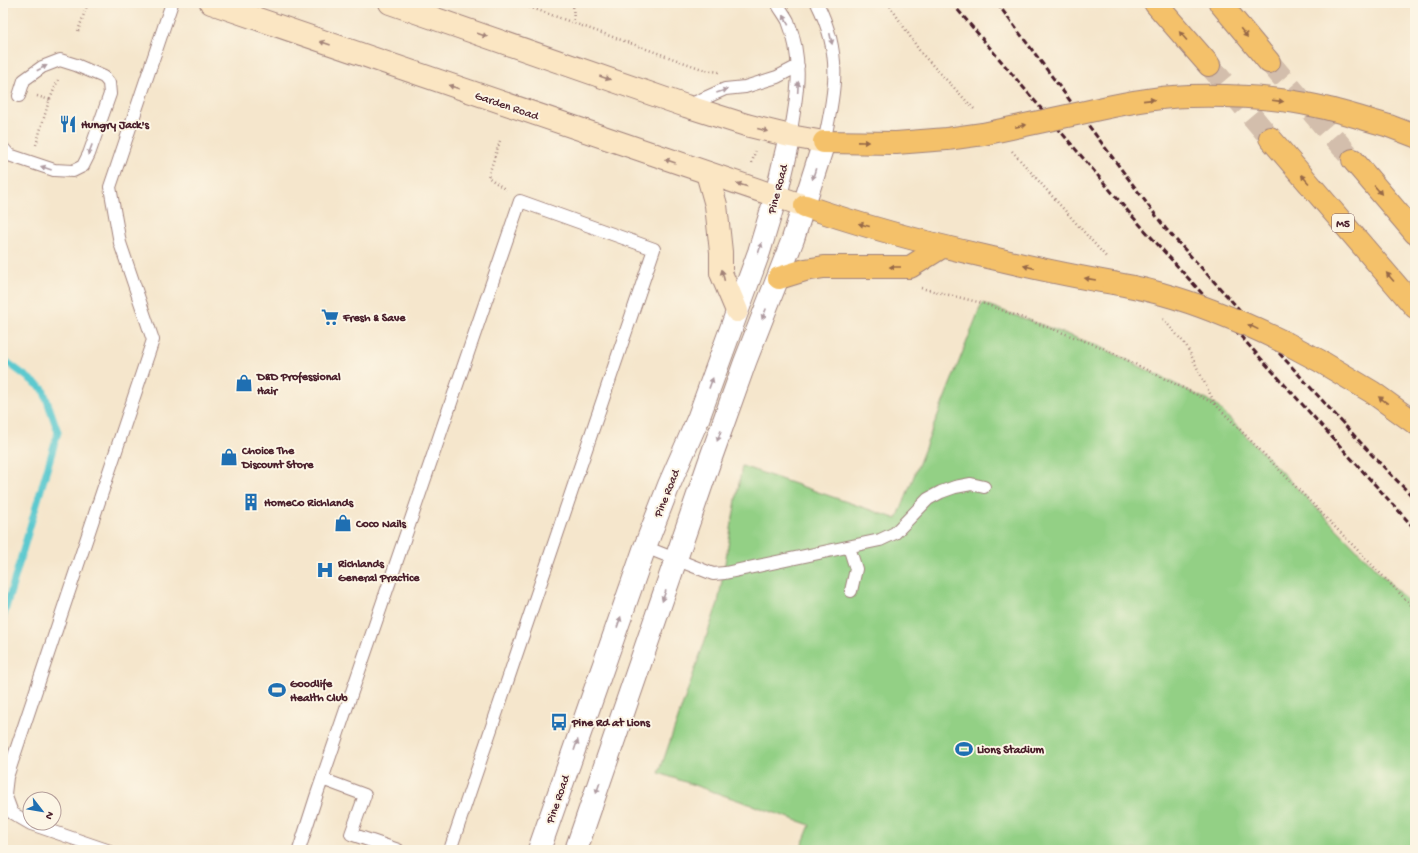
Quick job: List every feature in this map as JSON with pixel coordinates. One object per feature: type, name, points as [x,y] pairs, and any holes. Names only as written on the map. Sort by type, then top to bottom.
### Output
[{"type":"highway","points":[[1155,3],[1209,65]]},
{"type":"highway","points":[[1220,3],[1269,62]]},
{"type":"highway","points":[[824,142],[896,143],[948,139],[983,134],[1141,101],[1188,96],[1269,100],[1315,106],[1352,114],[1415,136]]},
{"type":"highway","name":"M5","points":[[1270,138],[1415,307]]},
{"type":"highway","points":[[1353,160],[1415,233]]},
{"type":"highway","points":[[804,206],[842,219],[942,247],[1067,275],[1161,293],[1202,306],[1243,323],[1320,360],[1372,392],[1415,423]]},
{"type":"highway","points":[[779,278],[805,270],[824,267],[910,267],[942,247]]},
{"type":"main road","name":"Garden Road","points":[[211,3],[804,206]]},
{"type":"main road","points":[[390,3],[686,106],[761,130],[824,142]]},
{"type":"main road","points":[[707,173],[716,205],[721,252],[721,273],[737,311]]},
{"type":"street","name":"Pine Road","points":[[539,850],[645,547],[669,485],[698,419],[759,252],[776,196],[790,136]]},
{"type":"street","points":[[576,850],[745,362],[779,278],[824,142]]},
{"type":"lane","points":[[107,850],[31,824],[12,813],[5,794],[7,777],[153,340],[120,243],[110,187],[172,3]]},
{"type":"lane","points":[[776,3],[788,20],[796,44],[798,91],[790,136]]},
{"type":"lane","points":[[817,3],[830,35],[834,59],[834,89],[824,142]]},
{"type":"lane","points":[[3,148],[9,155],[54,170],[73,171],[83,166],[89,154],[110,94],[108,83],[104,77],[60,60],[42,67],[24,80],[19,96]]},
{"type":"lane","points":[[686,106],[725,89],[745,87],[778,77],[798,66]]},
{"type":"lane","points":[[299,850],[520,201],[654,250],[450,850]]},
{"type":"lane","points":[[645,547],[713,574],[725,573],[880,540],[896,533],[928,499],[941,492],[954,487],[971,484],[984,488]]},
{"type":"lane","points":[[849,546],[856,569],[851,591]]},
{"type":"lane","points":[[322,779],[365,795],[351,834],[398,850]]},
{"type":"path","points":[[78,31],[88,3]]},
{"type":"path","points":[[574,3],[574,23]]},
{"type":"path","points":[[35,149],[48,104],[60,74]]},
{"type":"path","points":[[500,141],[488,177],[520,201]]},
{"type":"green space","points":[[982,303],[1101,347],[1215,404],[1415,609],[1415,850],[800,850],[810,825],[659,773],[718,603],[742,466],[897,519]]},
{"type":"waterway","points":[[3,359],[43,389],[58,432],[3,618]]},
{"type":"tunnel","points":[[1269,62],[1353,160]]},
{"type":"tunnel","points":[[1209,65],[1270,138]]},
{"type":"railway","points":[[952,3],[1132,216],[1415,529]]},
{"type":"railway","points":[[997,3],[1166,229],[1372,455],[1415,499]]},
{"type":"place","name":"Hungry Jack's","points":[[68,124]]},
{"type":"place","name":"Fresh & Save","points":[[330,317]]},
{"type":"place","name":"D&D Professional Hair","points":[[244,383]]},
{"type":"place","name":"Choice The Discount Store","points":[[229,457]]},
{"type":"place","name":"HomeCo Richlands","points":[[251,502]]},
{"type":"place","name":"Coco Nails","points":[[343,523]]},
{"type":"place","name":"Richlands General Practice","points":[[325,570]]},
{"type":"place","name":"Goodlife Health Club","points":[[277,690]]},
{"type":"place","name":"Pine Rd at Lions","points":[[559,722]]},
{"type":"place","name":"Lions Stadium","points":[[964,749]]}]
